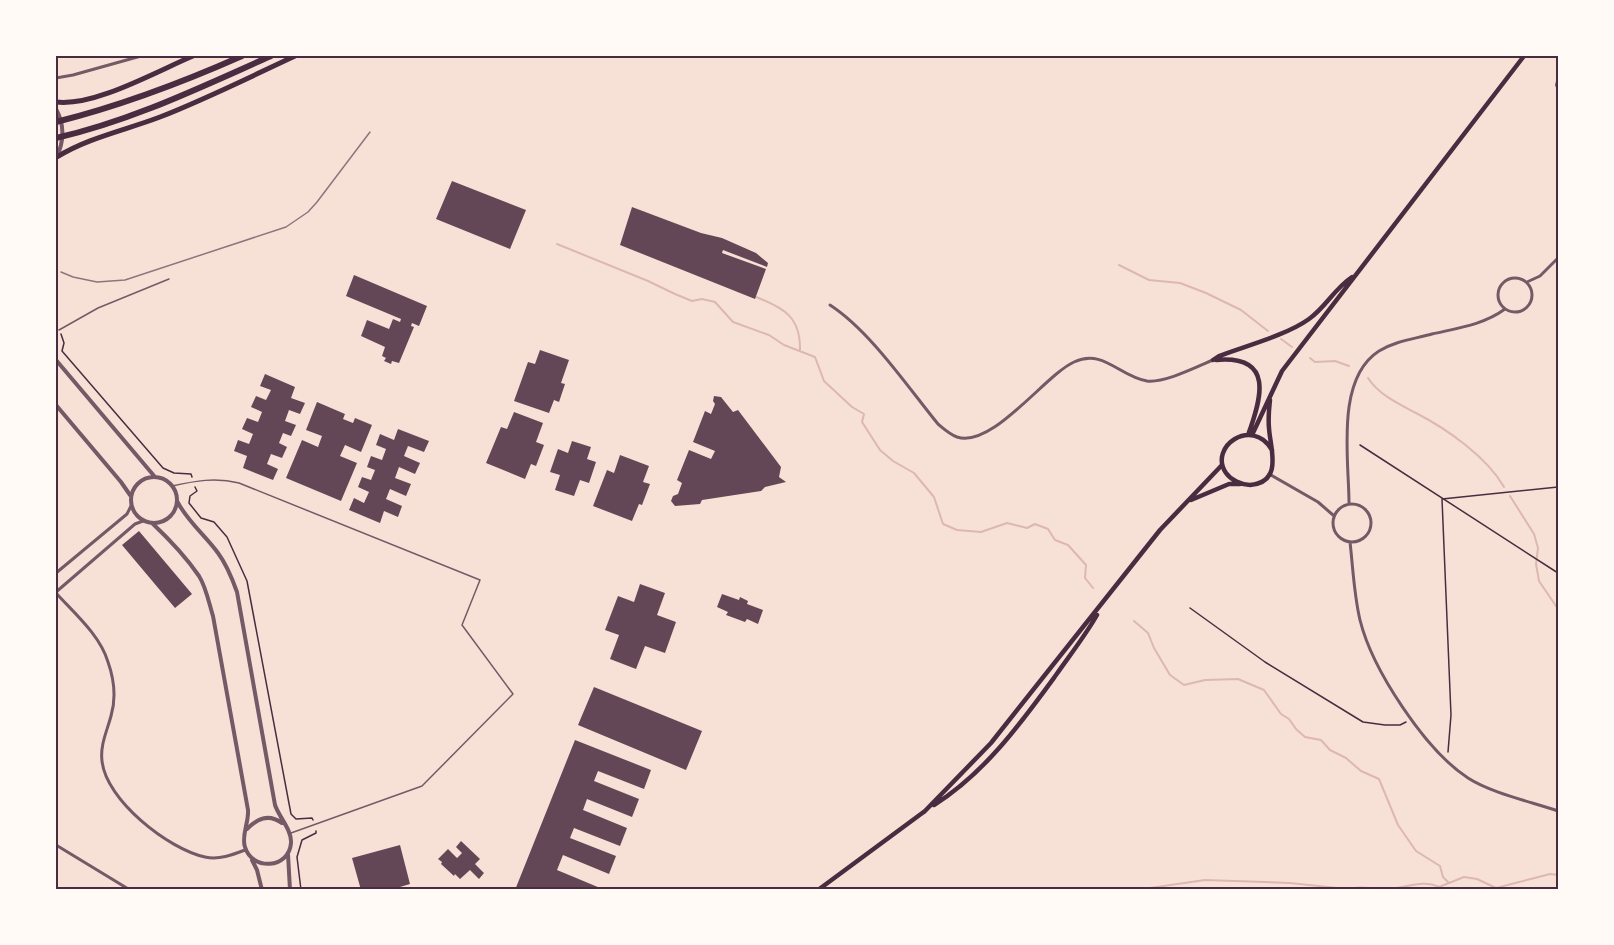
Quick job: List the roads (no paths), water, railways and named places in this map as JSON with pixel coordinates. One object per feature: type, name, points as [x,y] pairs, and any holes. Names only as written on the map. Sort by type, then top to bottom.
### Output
[{"type":"highway","points":[[56,102],[84,100],[113,91],[193,56]]},
{"type":"highway","points":[[56,123],[132,101],[242,56]]},
{"type":"highway","points":[[56,138],[138,113],[271,56]]},
{"type":"highway","points":[[56,158],[71,148],[209,97],[295,56]]},
{"type":"main road","points":[[1250,435],[1282,371],[1524,56]]},
{"type":"main road","points":[[1213,360],[1309,319],[1320,310],[1340,285],[1354,276]]},
{"type":"main road","points":[[1213,360],[1238,360],[1255,371],[1260,393],[1250,435]]},
{"type":"main road","points":[[1186,503],[1228,484],[1258,483],[1269,474],[1273,465],[1268,416],[1271,392]]},
{"type":"main road","points":[[924,812],[994,740],[1160,530],[1222,465],[1228,444],[1236,438],[1250,435],[1266,442],[1272,450]]},
{"type":"main road","points":[[1222,465],[1229,477],[1244,484]]},
{"type":"main road","points":[[818,890],[948,797],[976,772],[1003,744],[1089,628],[1104,603]]},
{"type":"street","points":[[56,78],[141,56]]},
{"type":"street","points":[[56,109],[63,131],[62,146],[56,158]]},
{"type":"street","points":[[1527,282],[1540,276],[1558,258]]},
{"type":"street","points":[[1510,278],[1519,278],[1527,282],[1533,293],[1529,305],[1518,312],[1505,309],[1498,298],[1503,283],[1510,278]]},
{"type":"street","points":[[830,305],[860,329],[938,424],[958,438],[976,436],[988,430],[1025,403],[1062,370],[1081,359],[1095,358],[1149,381],[1168,377],[1213,360]]},
{"type":"street","points":[[1349,503],[1347,419],[1356,383],[1369,360],[1379,351],[1397,343],[1469,327],[1494,317],[1505,309]]},
{"type":"street","points":[[56,360],[155,477]]},
{"type":"street","points":[[56,405],[131,496]]},
{"type":"street","points":[[1269,474],[1318,502],[1333,516]]},
{"type":"street","points":[[56,573],[127,514],[135,486],[146,478],[155,477],[165,480],[172,486],[177,501],[187,517],[218,553],[230,573],[237,592],[275,805],[290,833],[291,843],[288,853],[290,890]]},
{"type":"street","points":[[131,506],[143,521],[152,523],[167,519],[177,501]]},
{"type":"street","points":[[1349,503],[1360,505],[1371,519],[1370,531],[1366,536],[1350,542],[1339,538],[1333,528],[1333,516],[1339,507],[1349,503]]},
{"type":"street","points":[[143,521],[135,524],[56,592],[97,640],[112,675],[113,709],[101,747],[101,759],[108,783],[118,798],[145,823],[193,852],[205,857],[219,858],[245,850]]},
{"type":"street","points":[[152,523],[166,536],[200,577],[207,595],[213,616],[248,810],[243,842],[245,850],[258,870],[262,890]]},
{"type":"street","points":[[1350,542],[1361,621],[1375,659],[1412,720],[1447,761],[1469,778],[1558,811]]},
{"type":"street","points":[[246,830],[256,820],[267,817],[278,819],[285,825]]},
{"type":"street","points":[[56,845],[130,890]]},
{"type":"street","points":[[252,859],[261,864],[272,864],[281,861],[288,853]]},
{"type":"lane","points":[[59,330],[98,308],[169,279]]},
{"type":"lane","points":[[172,486],[194,481],[223,479],[239,483],[480,580],[462,625],[513,694],[422,786],[290,833]]},
{"type":"waterway","points":[[557,244],[692,301],[702,299],[715,302],[733,322],[769,335],[784,345],[815,357],[824,381],[852,407],[864,414],[862,422],[880,450],[893,461],[914,473],[934,497],[943,524],[957,530],[981,532],[1007,523],[1027,528],[1035,524],[1048,529],[1055,540],[1068,545],[1086,565],[1085,578],[1093,588]]},
{"type":"waterway","points":[[1119,265],[1149,280],[1180,283],[1206,293],[1241,310],[1268,331]]},
{"type":"waterway","points":[[756,297],[775,305],[789,315],[800,339],[800,351]]},
{"type":"waterway","points":[[1281,339],[1292,347]]},
{"type":"waterway","points":[[1310,358],[1315,362],[1335,361],[1349,366]]},
{"type":"waterway","points":[[1368,378],[1390,398],[1440,427],[1465,445],[1487,465],[1504,487]]},
{"type":"waterway","points":[[1510,496],[1534,534],[1538,548],[1536,564],[1539,581],[1558,609]]},
{"type":"waterway","points":[[1134,621],[1148,633],[1170,675],[1184,685],[1205,680],[1238,679],[1264,690],[1281,714],[1289,719],[1305,737],[1321,740],[1330,750],[1346,758],[1361,771],[1379,779],[1398,825],[1416,851],[1440,866],[1443,877],[1449,883]]},
{"type":"waterway","points":[[1136,890],[1205,880],[1290,883],[1347,889],[1361,887],[1391,889],[1419,884],[1439,887],[1464,877],[1477,879],[1496,888],[1550,874],[1558,875]]},
{"type":"tram line","points":[[61,272],[97,282],[125,280],[286,227],[308,212],[317,202],[370,132]]}]
